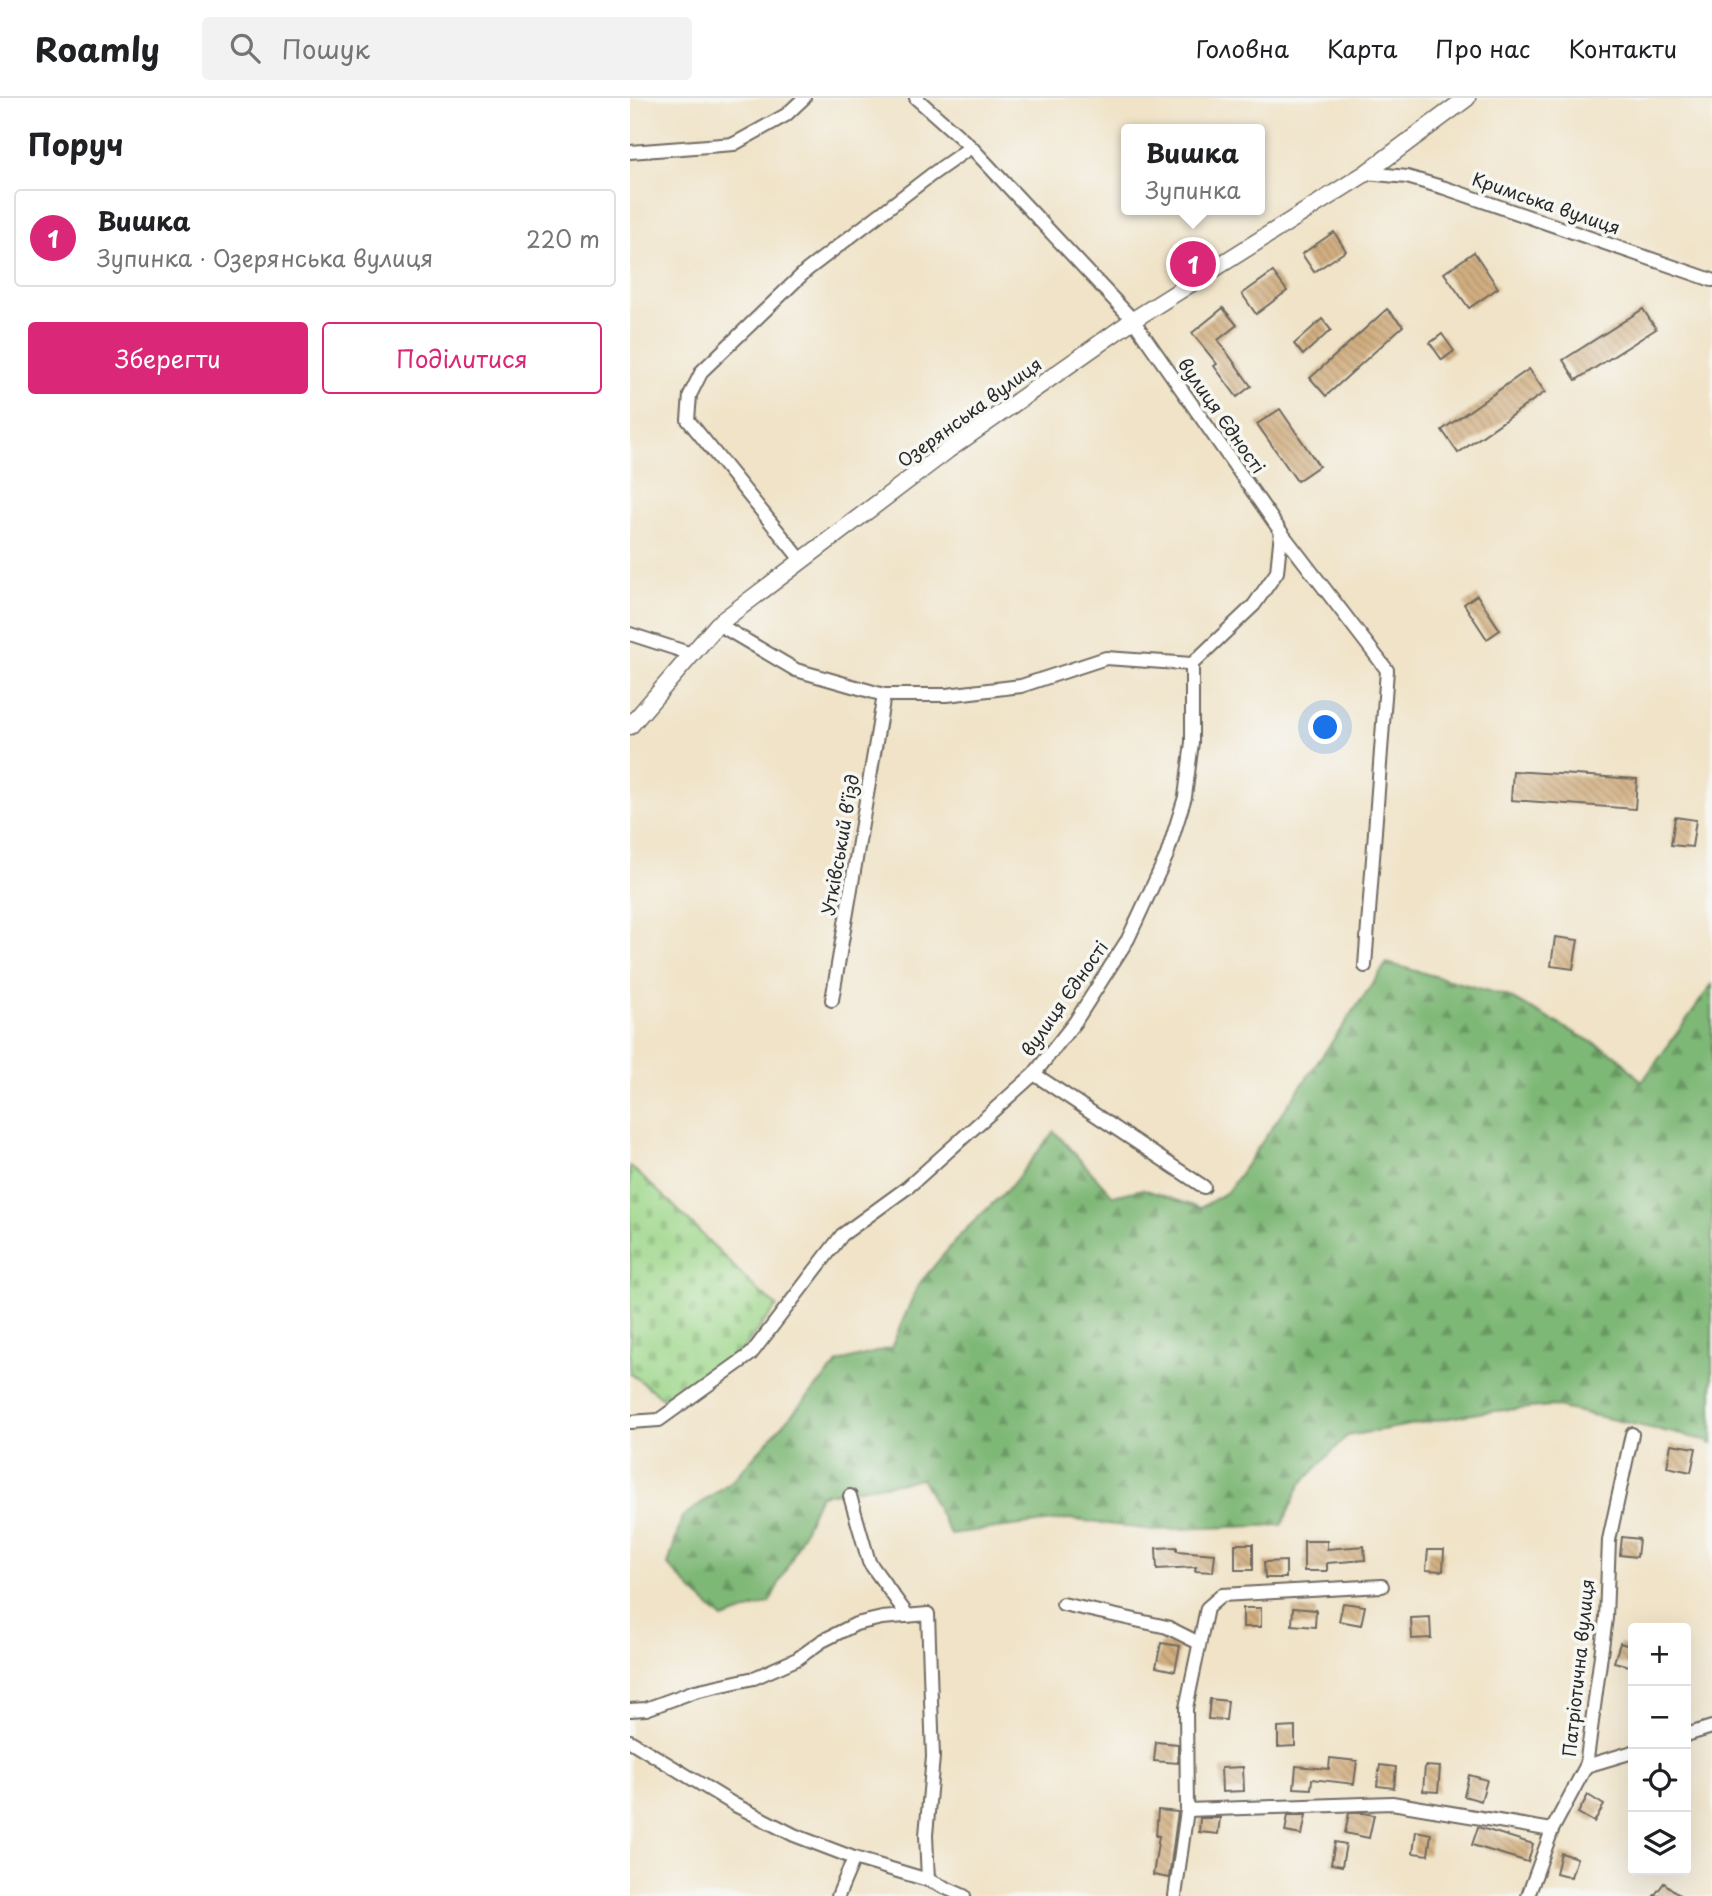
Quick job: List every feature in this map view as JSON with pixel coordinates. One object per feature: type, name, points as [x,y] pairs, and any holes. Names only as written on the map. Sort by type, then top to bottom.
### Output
[{"type":"street","points":[[630,152],[734,144],[786,115],[804,98]]},
{"type":"street","name":"вулиця Єдності","points":[[916,98],[971,147],[1133,320],[1281,532],[1387,670],[1365,966]]},
{"type":"street","name":"Озерянська вулиця","points":[[630,726],[718,624],[948,450],[1133,320],[1366,173],[1467,98]]},
{"type":"street","points":[[802,561],[688,420],[690,395],[702,371],[807,270],[971,147]]},
{"type":"street","name":"Кримська вулиця","points":[[1366,173],[1407,177],[1445,188],[1712,280]]},
{"type":"street","points":[[718,624],[796,670],[884,695],[947,695],[1021,686],[1106,658],[1192,664],[1254,605],[1277,572],[1281,532]]},
{"type":"street","points":[[630,634],[692,654]]},
{"type":"street","name":"вулиця Єдності","points":[[630,1422],[659,1420],[751,1354],[842,1235],[908,1188],[1034,1074],[1075,1022],[1128,939],[1167,855],[1185,797],[1192,742],[1192,664]]},
{"type":"street","name":"Утківський в'їзд","points":[[832,1000],[884,695]]},
{"type":"street","points":[[1034,1074],[1204,1187]]},
{"type":"street","name":"Патріотична вулиця","points":[[1528,1896],[1552,1830],[1586,1766],[1606,1618],[1609,1540],[1632,1434]]},
{"type":"street","points":[[850,1496],[869,1562],[908,1616]]},
{"type":"street","points":[[1175,1896],[1187,1810],[1186,1708],[1207,1608],[1222,1595],[1382,1586]]},
{"type":"street","points":[[1063,1604],[1167,1627],[1199,1643]]},
{"type":"street","points":[[630,1710],[646,1709],[695,1691],[754,1678],[797,1659],[856,1624],[882,1618],[928,1614],[933,1756],[926,1835],[928,1880]]},
{"type":"street","points":[[1691,1733],[1712,1727]]},
{"type":"street","points":[[630,1741],[736,1805],[794,1835],[854,1858],[928,1880],[964,1896]]},
{"type":"street","points":[[1586,1766],[1628,1753]]},
{"type":"street","points":[[1187,1810],[1392,1803],[1552,1830]]},
{"type":"street","points":[[838,1896],[854,1858]]},
{"type":"green space","points":[[1387,963],[1507,996],[1616,1055],[1642,1082],[1712,984],[1712,1444],[1552,1406],[1484,1412],[1347,1436],[1300,1485],[1282,1525],[1151,1530],[1069,1519],[950,1534],[922,1479],[820,1495],[769,1603],[723,1619],[668,1565],[682,1517],[733,1480],[839,1362],[891,1348],[918,1285],[962,1233],[1011,1186],[1054,1131],[1113,1196],[1143,1189],[1200,1208],[1227,1192]]},
{"type":"green space","points":[[630,1166],[671,1203],[756,1289],[777,1306],[741,1351],[664,1399],[630,1373]]},
{"type":"building","points":[[1334,232],[1346,251],[1314,272],[1302,254]]},
{"type":"building","points":[[1474,252],[1498,288],[1469,308],[1444,273]]},
{"type":"building","points":[[1273,272],[1287,291],[1256,314],[1242,294]]},
{"type":"building","points":[[1223,308],[1237,325],[1218,340],[1251,386],[1237,397],[1214,366],[1217,364],[1192,333]]},
{"type":"building","points":[[1387,309],[1403,326],[1326,396],[1310,378]]},
{"type":"building","points":[[1643,309],[1656,329],[1576,380],[1563,360]]},
{"type":"building","points":[[1322,319],[1331,330],[1303,355],[1294,344]]},
{"type":"building","points":[[1442,334],[1454,351],[1442,360],[1430,343]]},
{"type":"building","points":[[1529,369],[1545,392],[1458,453],[1442,430]]},
{"type":"building","points":[[1280,409],[1319,466],[1297,481],[1257,424]]},
{"type":"building","points":[[1477,595],[1500,630],[1487,639],[1464,604]]},
{"type":"building","points":[[1513,771],[1637,779],[1635,809],[1511,800]]},
{"type":"building","points":[[1675,817],[1696,820],[1692,847],[1671,845]]},
{"type":"building","points":[[1555,937],[1578,940],[1573,969],[1551,966]]},
{"type":"building","points":[[1671,1444],[1696,1448],[1691,1472],[1667,1467]]},
{"type":"building","points":[[1622,1537],[1639,1539],[1637,1557],[1620,1555]]},
{"type":"building","points":[[1304,1541],[1327,1541],[1327,1549],[1364,1546],[1365,1560],[1327,1563],[1327,1571],[1304,1571]]},
{"type":"building","points":[[1235,1544],[1253,1544],[1253,1570],[1235,1570]]},
{"type":"building","points":[[1177,1547],[1177,1551],[1215,1554],[1213,1572],[1195,1571],[1196,1567],[1157,1569],[1156,1548]]},
{"type":"building","points":[[1428,1550],[1444,1550],[1443,1571],[1426,1570]]},
{"type":"building","points":[[1286,1561],[1286,1578],[1265,1578],[1264,1562]]},
{"type":"building","points":[[1343,1603],[1365,1606],[1361,1625],[1339,1621]]},
{"type":"building","points":[[1243,1608],[1261,1608],[1261,1627],[1243,1627]]},
{"type":"building","points":[[1293,1608],[1316,1610],[1315,1627],[1292,1625]]},
{"type":"building","points":[[1430,1617],[1431,1638],[1412,1639],[1411,1618]]},
{"type":"building","points":[[1161,1643],[1180,1646],[1175,1671],[1156,1667]]},
{"type":"building","points":[[1620,1643],[1628,1645],[1628,1666],[1614,1662]]},
{"type":"building","points":[[1210,1699],[1228,1701],[1226,1720],[1208,1719]]},
{"type":"building","points":[[1295,1727],[1295,1746],[1278,1747],[1278,1728]]},
{"type":"building","points":[[1156,1742],[1178,1744],[1178,1763],[1154,1761]]},
{"type":"building","points":[[1330,1758],[1357,1761],[1354,1784],[1312,1779],[1311,1789],[1294,1788],[1296,1766],[1329,1769]]},
{"type":"building","points":[[1380,1765],[1396,1767],[1394,1788],[1377,1786]]},
{"type":"building","points":[[1425,1766],[1440,1767],[1438,1792],[1423,1791]]},
{"type":"building","points":[[1243,1767],[1244,1791],[1222,1792],[1221,1768]]},
{"type":"building","points":[[1469,1775],[1487,1780],[1481,1801],[1464,1796]]},
{"type":"building","points":[[1588,1795],[1604,1805],[1594,1822],[1578,1813]]},
{"type":"building","points":[[1158,1810],[1178,1812],[1169,1878],[1153,1875],[1159,1836],[1156,1836]]},
{"type":"building","points":[[1349,1813],[1374,1815],[1369,1838],[1345,1833]]},
{"type":"building","points":[[1288,1815],[1306,1815],[1302,1835],[1285,1832]]},
{"type":"building","points":[[1200,1818],[1220,1818],[1218,1834],[1199,1832]]},
{"type":"building","points":[[1478,1827],[1533,1844],[1528,1862],[1472,1845]]},
{"type":"building","points":[[1416,1831],[1431,1834],[1428,1855],[1413,1853]]},
{"type":"building","points":[[1335,1842],[1346,1844],[1342,1866],[1331,1864]]},
{"type":"building","points":[[1561,1853],[1577,1858],[1571,1877],[1556,1873]]},
{"type":"building","points":[[1664,1883],[1681,1896],[1654,1896]]},
{"type":"place","name":"Вишка","points":[[1193,264]]}]
